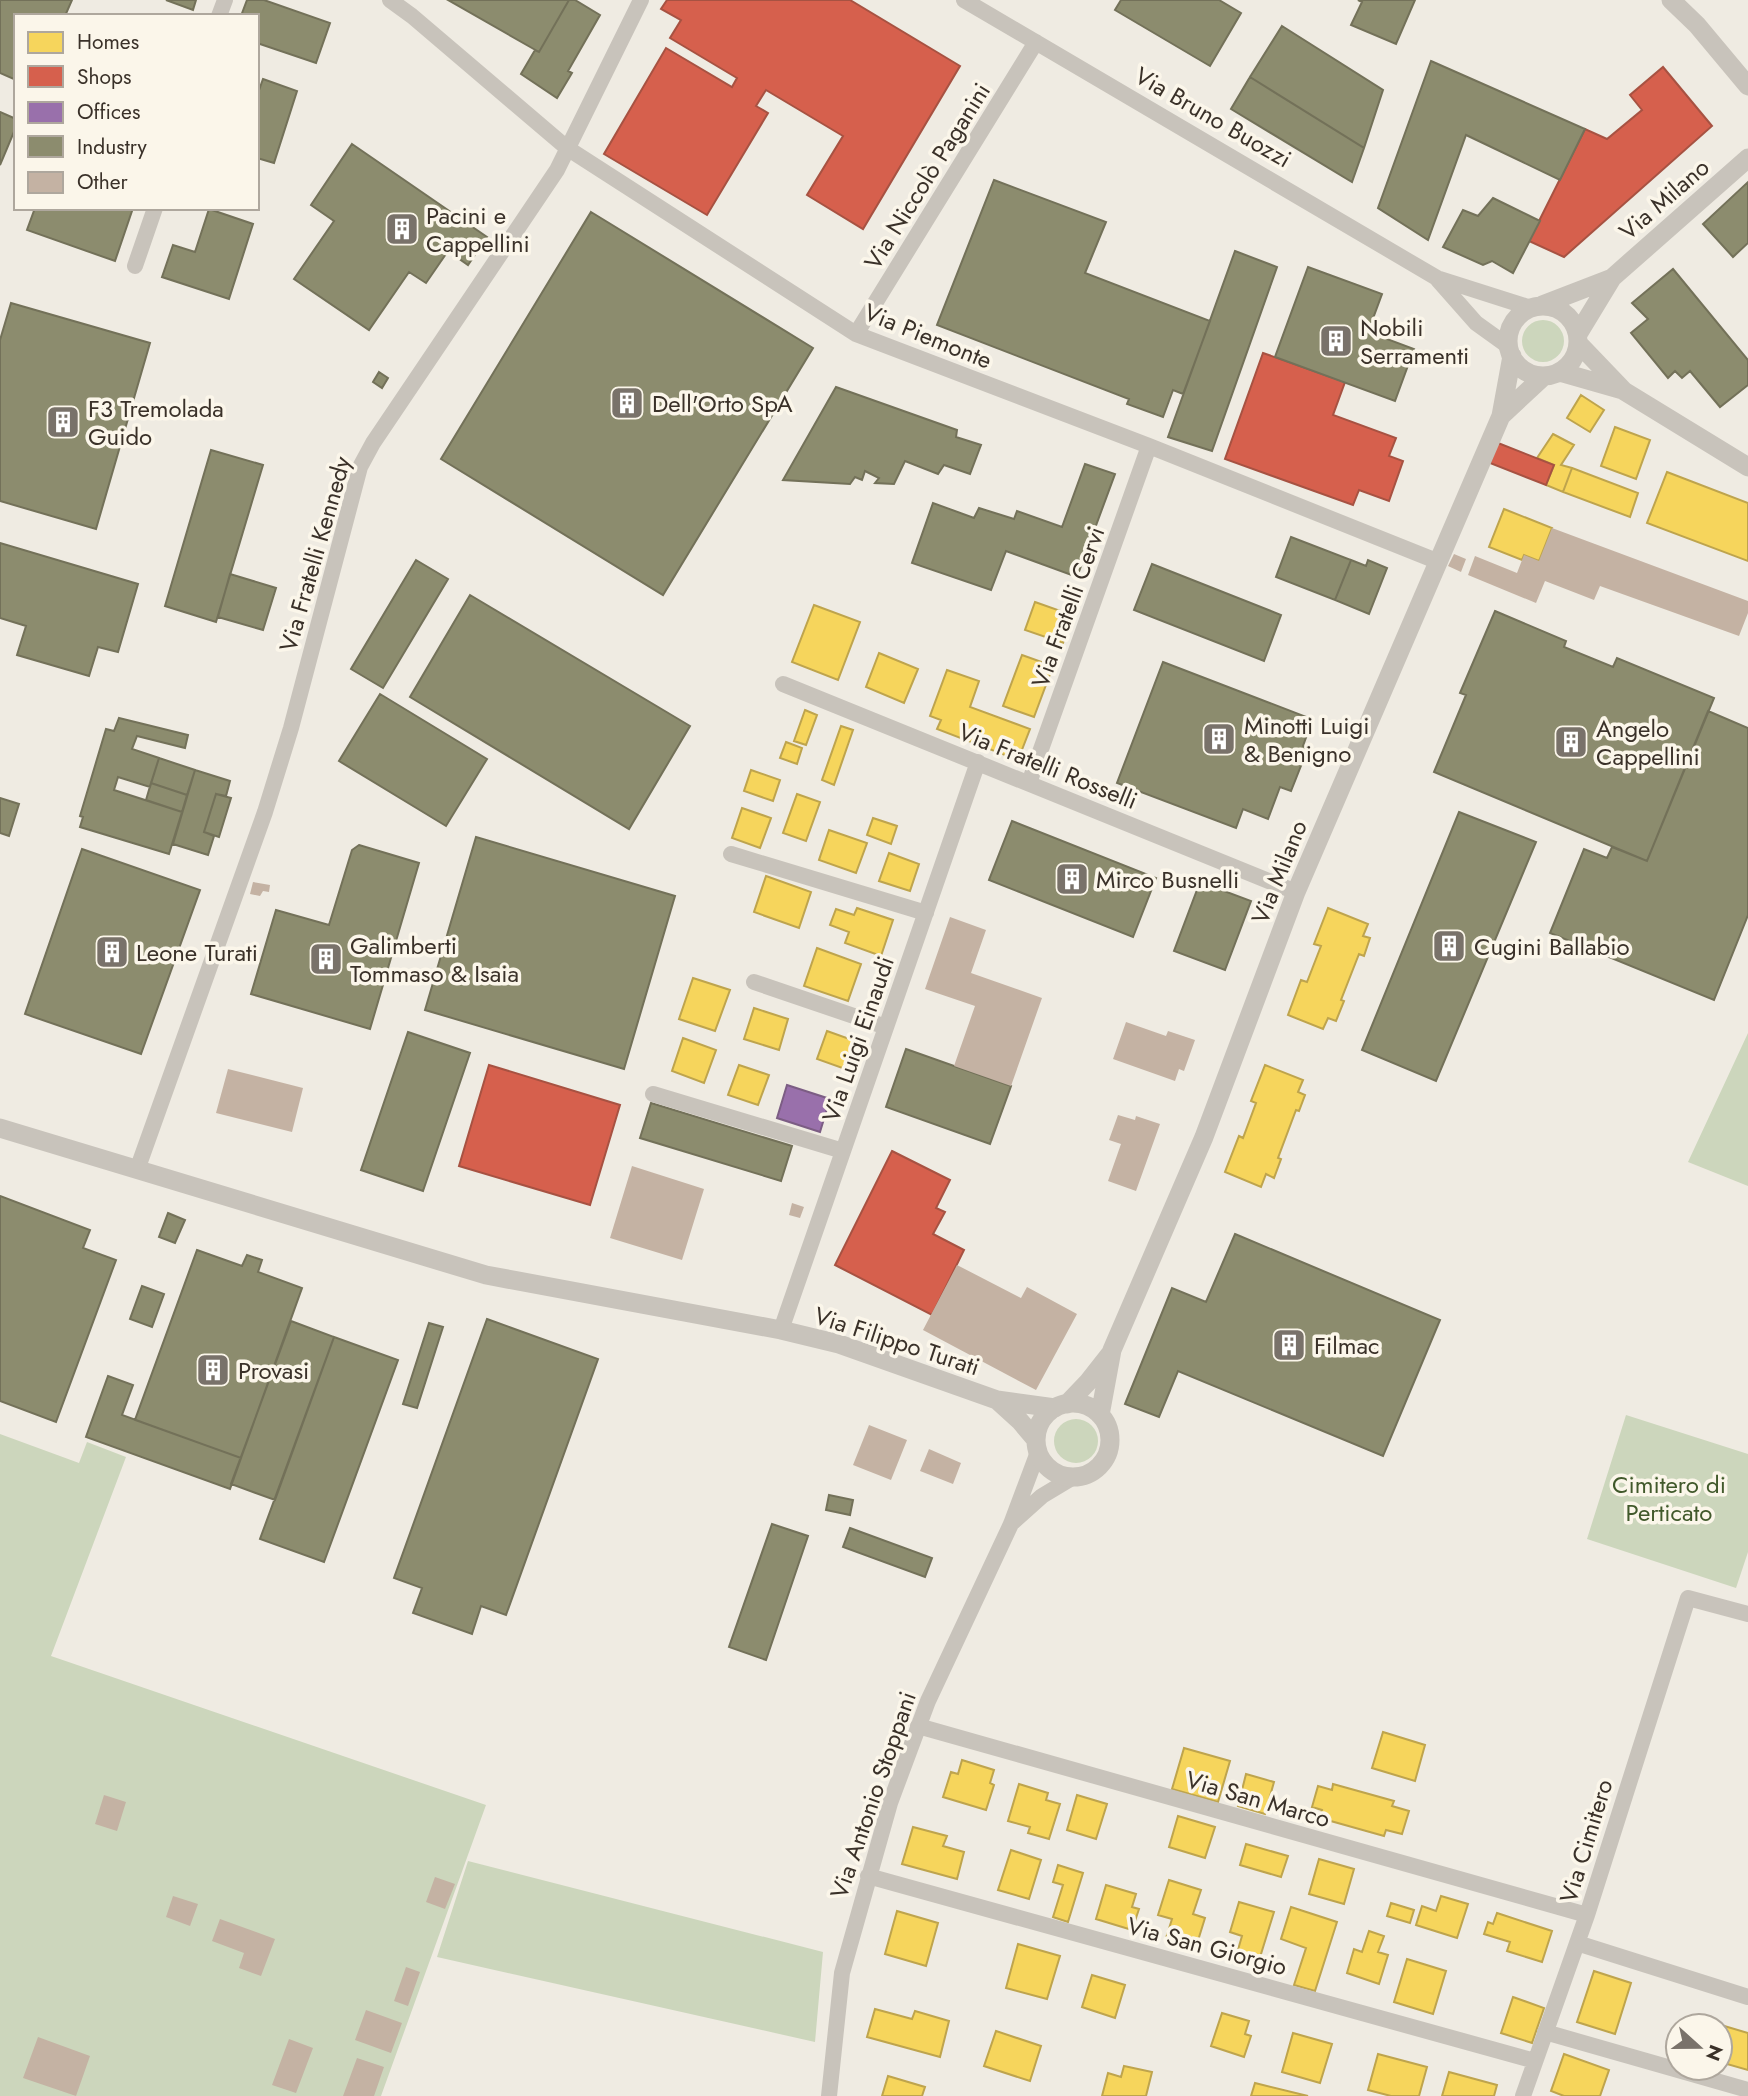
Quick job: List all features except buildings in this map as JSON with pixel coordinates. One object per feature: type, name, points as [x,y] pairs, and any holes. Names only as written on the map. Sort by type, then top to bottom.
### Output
[{"type":"street","name":"Via Piemonte","points":[[390,0],[567,148],[856,334],[1149,446],[1439,562]]},
{"type":"street","name":"Via Fratelli Kennedy","points":[[136,1170],[265,812],[293,719],[360,467],[373,443],[557,170],[641,0]]},
{"type":"street","name":"Via Bruno Buozzi","points":[[964,0],[1437,278],[1536,307]]},
{"type":"street","points":[[1671,0],[1697,25],[1748,86]]},
{"type":"street","name":"Via Niccolò Paganini","points":[[856,334],[1036,42]]},
{"type":"street","name":"Via Milano","points":[[1578,338],[1612,278],[1748,158]]},
{"type":"street","points":[[135,266],[154,210]]},
{"type":"street","name":"Via Bruno Buozzi","points":[[1437,278],[1476,323],[1510,351]]},
{"type":"street","name":"Via Milano","points":[[1536,307],[1612,278]]},
{"type":"street","points":[[1624,390],[1552,374],[1525,371],[1510,351],[1513,323],[1521,314],[1536,307],[1560,309],[1569,316],[1578,338],[1624,390],[1748,467]]},
{"type":"street","points":[[1552,374],[1569,364],[1576,354],[1578,338]]},
{"type":"street","name":"Via Milano","points":[[1100,1415],[1112,1350],[1204,1137],[1296,892],[1501,416],[1510,351]]},
{"type":"street","name":"Via Milano","points":[[1501,416],[1552,374]]},
{"type":"street","name":"Via Fratelli Cervi","points":[[1029,783],[1149,446]]},
{"type":"street","name":"Via Fratelli Rosselli","points":[[783,684],[1296,892]]},
{"type":"street","name":"Via Luigi Einaudi","points":[[781,1330],[978,762]]},
{"type":"street","points":[[731,855],[926,913]]},
{"type":"street","points":[[754,982],[886,1027]]},
{"type":"street","points":[[653,1094],[843,1151]]},
{"type":"street","name":"Via Filippo Turati","points":[[0,1128],[486,1275],[781,1330],[839,1345],[997,1400],[1060,1406]]},
{"type":"street","name":"Via Milano","points":[[1060,1406],[1088,1382],[1112,1350]]},
{"type":"street","name":"Via Filippo Turati","points":[[997,1400],[1020,1421],[1037,1446]]},
{"type":"street","points":[[1079,1403],[1091,1407],[1100,1415],[1107,1425],[1110,1437],[1109,1450],[1104,1461],[1096,1470],[1084,1476],[1072,1478],[1051,1471],[1037,1446],[1040,1423],[1060,1406],[1079,1403]]},
{"type":"street","name":"Via Antonio Stoppani","points":[[829,2096],[842,1973],[893,1794],[939,1676],[1011,1524],[1037,1446]]},
{"type":"street","name":"Via Antonio Stoppani","points":[[1011,1524],[1042,1496],[1072,1478]]},
{"type":"street","name":"Via Cimitero","points":[[1523,2096],[1587,1915],[1688,1598],[1748,1614]]},
{"type":"street","name":"Via San Marco","points":[[918,1726],[1587,1915]]},
{"type":"street","name":"Via San Giorgio","points":[[868,1876],[1535,2060]]},
{"type":"street","points":[[1577,1943],[1748,1997]]},
{"type":"street","points":[[1545,2032],[1748,2090]]},
{"type":"green space","points":[[1543,320],[1558,326],[1564,341],[1558,356],[1543,362],[1528,356],[1522,341],[1528,326]]},
{"type":"green space","points":[[1748,1033],[1748,1186],[1688,1162]]},
{"type":"green space","name":"Cimitero di Perticato","points":[[1626,1415],[1748,1454],[1748,1552],[1736,1588],[1587,1539]]},
{"type":"green space","points":[[1076,1419],[1092,1425],[1098,1441],[1092,1457],[1076,1463],[1060,1457],[1054,1441],[1060,1425]]},
{"type":"green space","points":[[0,1434],[79,1463],[87,1442],[126,1457],[51,1656],[486,1805],[381,2096],[0,2096]]},
{"type":"green space","points":[[468,1861],[823,1952],[815,2042],[437,1957]]},
{"type":"place","name":"Pacini e Cappellini","points":[[402,229]]},
{"type":"place","name":"Nobili Serramenti","points":[[1336,341]]},
{"type":"place","name":"Dell'Orto SpA","points":[[627,403]]},
{"type":"place","name":"F3 Tremolada Guido","points":[[63,422]]},
{"type":"place","name":"Minotti Luigi & Benigno","points":[[1219,739]]},
{"type":"place","name":"Angelo Cappellini","points":[[1571,742]]},
{"type":"place","name":"Mirco Busnelli","points":[[1072,879]]},
{"type":"place","name":"Cugini Ballabio","points":[[1449,946]]},
{"type":"place","name":"Leone Turati","points":[[112,952]]},
{"type":"place","name":"Galimberti Tommaso & Isaia","points":[[326,959]]},
{"type":"place","name":"Filmac","points":[[1289,1345]]},
{"type":"place","name":"Provasi","points":[[213,1370]]}]
